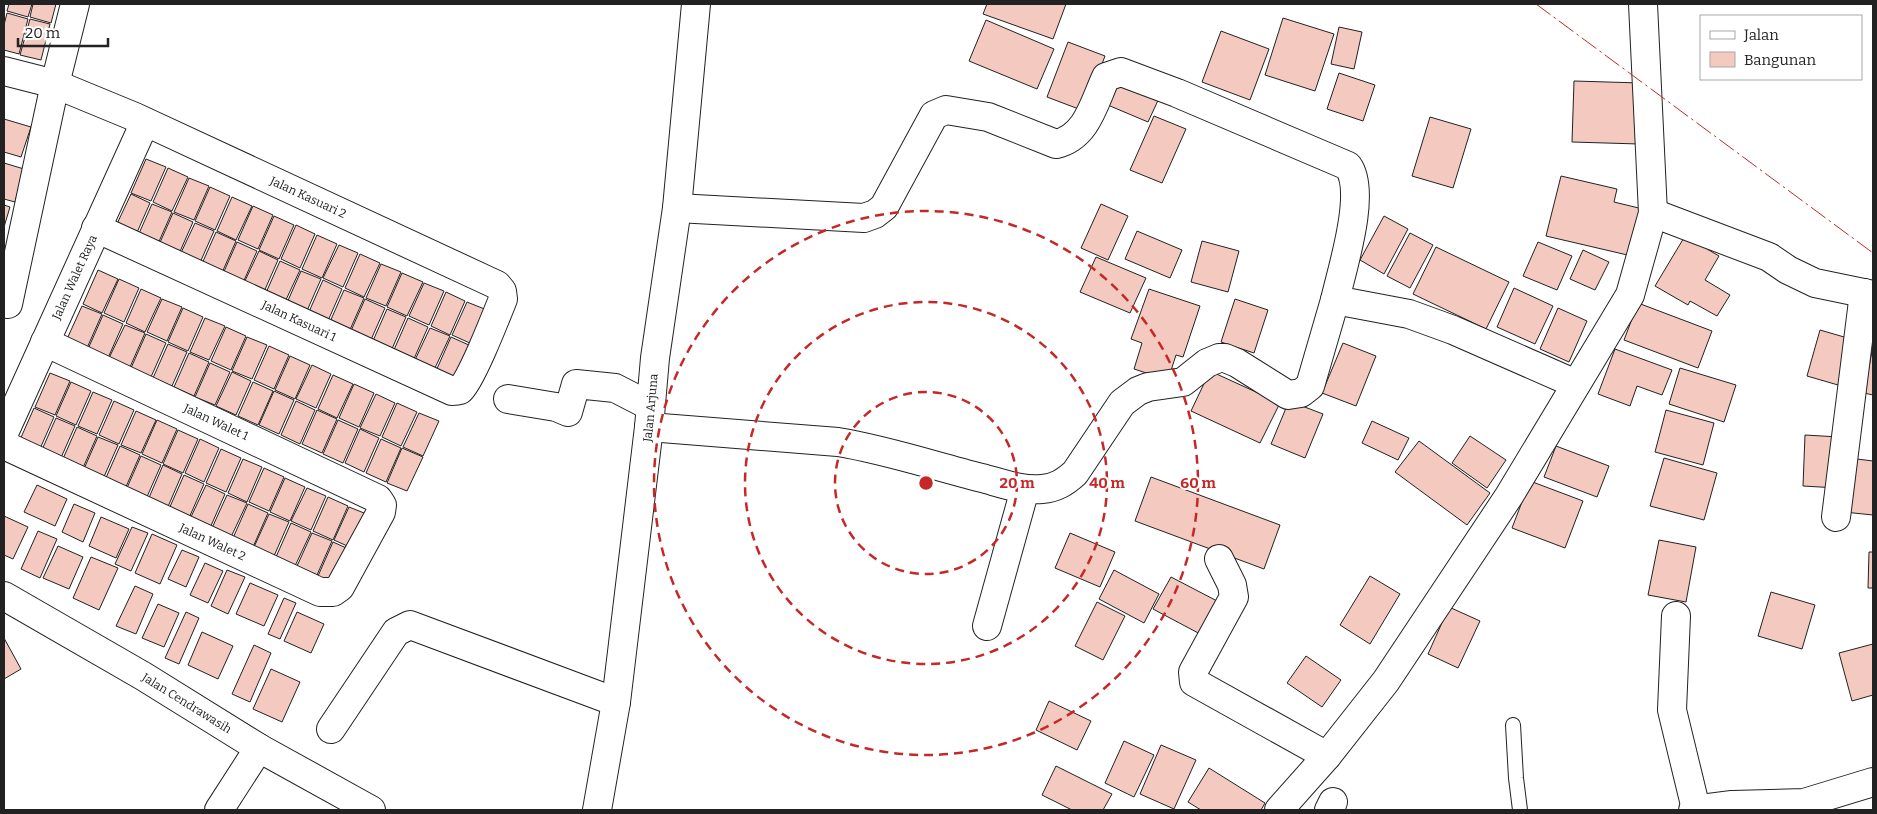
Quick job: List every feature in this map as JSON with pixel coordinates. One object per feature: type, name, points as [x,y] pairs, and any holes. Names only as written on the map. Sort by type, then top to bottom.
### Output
[{"type":"street","points":[[8,304],[55,84],[75,4]]},
{"type":"street","name":"Jalan Arjuna","points":[[596,810],[616,702],[649,417],[678,208],[696,4]]},
{"type":"street","points":[[1279,810],[1326,756],[1386,681],[1509,496],[1630,295],[1653,213],[1643,4]]},
{"type":"street","name":"Jalan Kasuari 2","points":[[4,70],[55,84],[145,122],[497,285],[502,291],[503,299],[483,349]]},
{"type":"street","points":[[508,399],[556,407],[568,412],[576,384],[615,388],[649,417],[868,447],[908,459],[1025,488],[1052,488],[1075,473],[1122,403],[1130,396],[1148,387],[1183,382],[1213,359],[1225,358],[1237,363],[1288,395],[1302,393],[1310,386],[1334,300],[1352,224],[1355,196],[1354,176],[1348,166],[1177,93],[1121,72],[1106,77],[1085,125],[1076,136],[1067,142],[1056,144],[988,117],[946,110],[934,115],[884,207],[875,214],[864,218],[678,208]]},
{"type":"street","name":"Jalan Walet Raya","points":[[4,433],[145,122]]},
{"type":"street","points":[[1653,213],[1769,257],[1788,270],[1815,283],[1869,294],[1836,517]]},
{"type":"street","name":"Jalan Kasuari 1","points":[[96,228],[452,391],[458,391],[463,386],[483,349]]},
{"type":"street","points":[[1334,300],[1409,314],[1427,320],[1576,384]]},
{"type":"street","name":"Jalan Walet 1","points":[[45,342],[378,498],[382,501],[382,508]]},
{"type":"street","name":"Jalan Walet 2","points":[[4,444],[320,592],[333,592],[340,587],[382,508]]},
{"type":"street","points":[[987,626],[1025,488]]},
{"type":"street","points":[[1219,559],[1232,585],[1234,597],[1193,672],[1194,682],[1326,756]]},
{"type":"street","name":"Jalan Cendrawasih","points":[[4,596],[143,676],[259,748],[371,810]]},
{"type":"street","points":[[1676,616],[1672,710],[1694,810],[1732,805],[1813,807],[1873,782]]},
{"type":"street","points":[[331,729],[396,632],[410,625],[616,702]]},
{"type":"street","points":[[219,810],[259,748]]},
{"type":"lane","points":[[1513,725],[1520,810]]},
{"type":"building","points":[[9,4],[32,4],[28,17],[7,11]]},
{"type":"building","points":[[33,4],[56,4],[51,23],[30,17]]},
{"type":"building","points":[[987,4],[1066,4],[1053,39],[983,14]]},
{"type":"building","points":[[7,13],[28,19],[19,54],[4,50],[4,25]]},
{"type":"building","points":[[1283,18],[1334,34],[1315,91],[1265,75]]},
{"type":"building","points":[[30,19],[50,24],[41,60],[20,55]]},
{"type":"building","points":[[986,20],[1054,49],[1037,89],[969,61]]},
{"type":"building","points":[[1339,27],[1362,32],[1354,69],[1331,64]]},
{"type":"building","points":[[1221,31],[1269,49],[1250,100],[1202,82]]},
{"type":"building","points":[[1068,42],[1105,56],[1084,111],[1047,97]]},
{"type":"building","points":[[1339,73],[1375,85],[1363,121],[1327,109]]},
{"type":"building","points":[[1116,74],[1161,94],[1148,122],[1103,103]]},
{"type":"building","points":[[1574,81],[1641,83],[1639,144],[1572,142]]},
{"type":"building","points":[[1154,116],[1186,129],[1162,183],[1130,170]]},
{"type":"building","points":[[1430,117],[1471,129],[1453,188],[1412,176]]},
{"type":"building","points":[[4,119],[31,127],[21,157],[4,152]]},
{"type":"building","points":[[146,159],[166,167],[151,201],[131,193]]},
{"type":"building","points":[[4,163],[24,169],[15,202],[4,199]]},
{"type":"building","points":[[168,168],[188,177],[172,211],[153,202]]},
{"type":"building","points":[[1561,176],[1617,189],[1614,202],[1647,210],[1636,257],[1546,236]]},
{"type":"building","points":[[189,178],[209,186],[194,220],[174,212]]},
{"type":"building","points":[[210,187],[230,196],[215,230],[195,221]]},
{"type":"building","points":[[131,194],[150,203],[135,237],[115,228]]},
{"type":"building","points":[[232,197],[252,206],[236,240],[217,231]]},
{"type":"building","points":[[152,204],[172,212],[157,246],[137,238]]},
{"type":"building","points":[[1101,204],[1128,216],[1108,260],[1081,248]]},
{"type":"building","points":[[4,205],[10,207],[4,227]]},
{"type":"building","points":[[253,206],[273,215],[258,249],[238,240]]},
{"type":"building","points":[[173,213],[193,222],[178,256],[158,247]]},
{"type":"building","points":[[274,216],[294,225],[279,259],[259,250]]},
{"type":"building","points":[[1384,216],[1408,229],[1384,274],[1360,260]]},
{"type":"building","points":[[195,223],[214,231],[199,265],[179,257]]},
{"type":"building","points":[[296,225],[315,234],[300,268],[281,259]]},
{"type":"building","points":[[1137,231],[1182,250],[1170,278],[1125,259]]},
{"type":"building","points":[[216,232],[236,241],[221,275],[201,266]]},
{"type":"building","points":[[1410,233],[1433,245],[1410,288],[1387,276]]},
{"type":"building","points":[[317,235],[337,244],[322,278],[302,269]]},
{"type":"building","points":[[1685,236],[1719,256],[1705,280],[1730,295],[1717,316],[1690,301],[1688,305],[1655,286]]},
{"type":"building","points":[[1202,241],[1239,251],[1228,292],[1191,282]]},
{"type":"building","points":[[237,242],[257,251],[242,285],[222,276]]},
{"type":"building","points":[[1538,242],[1572,256],[1557,290],[1523,276]]},
{"type":"building","points":[[339,245],[358,253],[343,287],[323,278]]},
{"type":"building","points":[[1436,247],[1509,282],[1486,329],[1413,294]]},
{"type":"building","points":[[1583,250],[1609,262],[1595,290],[1570,279]]},
{"type":"building","points":[[259,251],[278,260],[263,294],[243,285]]},
{"type":"building","points":[[360,254],[380,263],[364,297],[345,288]]},
{"type":"building","points":[[1096,257],[1146,278],[1130,313],[1080,292]]},
{"type":"building","points":[[280,261],[300,270],[284,304],[265,295]]},
{"type":"building","points":[[381,264],[401,272],[386,306],[366,298]]},
{"type":"building","points":[[98,270],[118,279],[102,313],[83,304]]},
{"type":"building","points":[[301,271],[321,279],[306,313],[286,305]]},
{"type":"building","points":[[402,273],[423,282],[407,316],[387,307]]},
{"type":"building","points":[[119,279],[139,288],[124,322],[104,313]]},
{"type":"building","points":[[323,280],[342,289],[327,323],[308,314]]},
{"type":"building","points":[[424,283],[444,291],[429,325],[409,316]]},
{"type":"building","points":[[1514,288],[1553,306],[1535,344],[1497,327]]},
{"type":"building","points":[[141,289],[161,298],[145,332],[126,323]]},
{"type":"building","points":[[1149,289],[1200,306],[1183,357],[1176,355],[1168,380],[1134,369],[1142,343],[1131,339]]},
{"type":"building","points":[[344,290],[364,298],[349,332],[329,324]]},
{"type":"building","points":[[446,292],[465,301],[450,335],[431,326]]},
{"type":"building","points":[[162,299],[182,307],[167,341],[147,332]]},
{"type":"building","points":[[365,299],[385,308],[370,342],[350,333]]},
{"type":"building","points":[[1235,299],[1268,310],[1254,353],[1221,342]]},
{"type":"building","points":[[467,302],[487,310],[472,344],[452,335]]},
{"type":"building","points":[[1638,303],[1712,331],[1698,368],[1624,340]]},
{"type":"building","points":[[82,306],[102,314],[87,348],[67,339]]},
{"type":"building","points":[[183,308],[203,317],[188,351],[168,342]]},
{"type":"building","points":[[1558,308],[1587,321],[1569,362],[1540,349]]},
{"type":"building","points":[[387,309],[406,317],[391,351],[372,343]]},
{"type":"building","points":[[103,315],[123,324],[108,358],[88,349]]},
{"type":"building","points":[[205,318],[225,326],[209,360],[190,352]]},
{"type":"building","points":[[408,318],[428,327],[413,361],[393,352]]},
{"type":"building","points":[[125,325],[145,333],[130,367],[109,358]]},
{"type":"building","points":[[226,327],[246,336],[231,370],[211,361]]},
{"type":"building","points":[[430,328],[450,336],[434,370],[414,362]]},
{"type":"building","points":[[1820,330],[1851,339],[1838,385],[1807,376]]},
{"type":"building","points":[[146,334],[166,343],[151,377],[131,368]]},
{"type":"building","points":[[247,337],[267,345],[252,379],[232,371]]},
{"type":"building","points":[[451,337],[471,346],[456,380],[436,371]]},
{"type":"building","points":[[1343,343],[1376,356],[1356,406],[1322,393]]},
{"type":"building","points":[[168,344],[187,352],[172,386],[153,378]]},
{"type":"building","points":[[269,346],[289,355],[274,389],[254,380]]},
{"type":"building","points":[[1873,346],[1873,395],[1864,393]]},
{"type":"building","points":[[1615,349],[1672,370],[1662,395],[1637,386],[1630,406],[1598,394]]},
{"type":"building","points":[[189,353],[209,362],[194,396],[174,387]]},
{"type":"building","points":[[290,356],[310,365],[295,399],[275,390]]},
{"type":"building","points":[[210,363],[230,372],[215,405],[195,397]]},
{"type":"building","points":[[312,365],[331,374],[316,408],[296,399]]},
{"type":"building","points":[[1680,368],[1736,385],[1724,422],[1669,404]]},
{"type":"building","points":[[1210,371],[1280,403],[1260,443],[1191,411]]},
{"type":"building","points":[[232,372],[251,381],[236,415],[216,406]]},
{"type":"building","points":[[50,373],[70,381],[55,415],[35,407]]},
{"type":"building","points":[[333,375],[353,384],[337,418],[318,409]]},
{"type":"building","points":[[71,382],[91,391],[76,425],[56,416]]},
{"type":"building","points":[[253,382],[273,391],[258,425],[238,416]]},
{"type":"building","points":[[354,384],[374,393],[359,427],[339,418]]},
{"type":"building","points":[[274,391],[294,400],[279,434],[259,425]]},
{"type":"building","points":[[93,392],[112,400],[97,434],[78,426]]},
{"type":"building","points":[[376,394],[395,403],[380,436],[360,428]]},
{"type":"building","points":[[114,401],[134,410],[119,444],[99,435]]},
{"type":"building","points":[[296,401],[315,410],[300,444],[281,435]]},
{"type":"building","points":[[1289,401],[1323,414],[1305,458],[1271,444]]},
{"type":"building","points":[[397,403],[417,412],[401,446],[382,437]]},
{"type":"building","points":[[34,408],[54,417],[39,451],[19,442]]},
{"type":"building","points":[[317,410],[337,419],[322,453],[302,444]]},
{"type":"building","points":[[1666,410],[1714,423],[1703,465],[1655,452]]},
{"type":"building","points":[[136,411],[156,420],[141,453],[121,445]]},
{"type":"building","points":[[419,413],[439,421],[423,456],[403,447]]},
{"type":"building","points":[[56,418],[75,426],[60,460],[41,452]]},
{"type":"building","points":[[157,420],[177,429],[162,463],[142,454]]},
{"type":"building","points":[[338,420],[358,429],[343,463],[323,454]]},
{"type":"building","points":[[1372,421],[1409,438],[1398,460],[1362,443]]},
{"type":"building","points":[[77,427],[97,436],[82,470],[62,461]]},
{"type":"building","points":[[360,429],[379,438],[364,472],[345,463]]},
{"type":"building","points":[[178,430],[198,439],[183,473],[163,464]]},
{"type":"building","points":[[1805,435],[1839,437],[1837,488],[1803,486]]},
{"type":"building","points":[[1470,436],[1506,460],[1487,488],[1452,463]]},
{"type":"building","points":[[98,437],[118,445],[103,479],[83,471]]},
{"type":"building","points":[[200,439],[219,448],[204,482],[185,473]]},
{"type":"building","points":[[381,439],[401,448],[386,482],[366,473]]},
{"type":"building","points":[[1419,441],[1490,493],[1467,525],[1395,472]]},
{"type":"building","points":[[120,446],[140,455],[125,489],[105,480]]},
{"type":"building","points":[[1556,446],[1609,466],[1597,497],[1544,477]]},
{"type":"building","points":[[402,448],[423,457],[407,491],[387,483]]},
{"type":"building","points":[[221,449],[241,458],[226,492],[206,483]]},
{"type":"building","points":[[141,456],[161,465],[146,499],[126,490]]},
{"type":"building","points":[[1664,458],[1717,473],[1704,520],[1650,506]]},
{"type":"building","points":[[1849,458],[1873,461],[1873,515],[1844,512]]},
{"type":"building","points":[[243,459],[262,467],[247,502],[228,493]]},
{"type":"building","points":[[163,465],[182,474],[167,509],[148,500]]},
{"type":"building","points":[[264,468],[284,477],[269,511],[249,502]]},
{"type":"building","points":[[184,475],[204,484],[189,518],[169,509]]},
{"type":"building","points":[[1151,477],[1280,525],[1264,569],[1135,521]]},
{"type":"building","points":[[285,478],[305,487],[290,521],[270,512]]},
{"type":"building","points":[[1530,481],[1583,501],[1565,548],[1512,528]]},
{"type":"building","points":[[37,485],[67,499],[55,526],[24,512]]},
{"type":"building","points":[[206,485],[225,494],[210,528],[190,519]]},
{"type":"building","points":[[307,488],[326,496],[311,530],[291,521]]},
{"type":"building","points":[[227,495],[247,503],[231,537],[212,528]]},
{"type":"building","points":[[328,497],[348,506],[333,540],[313,531]]},
{"type":"building","points":[[74,504],[95,513],[83,542],[62,532]]},
{"type":"building","points":[[248,504],[268,513],[253,547],[233,538]]},
{"type":"building","points":[[349,507],[369,515],[354,549],[334,540]]},
{"type":"building","points":[[269,514],[289,522],[274,556],[254,547]]},
{"type":"building","points":[[4,516],[28,527],[13,559],[4,555]]},
{"type":"building","points":[[101,517],[129,529],[116,558],[89,546]]},
{"type":"building","points":[[291,523],[311,532],[295,566],[276,557]]},
{"type":"building","points":[[132,527],[148,533],[131,571],[115,564]]},
{"type":"building","points":[[38,531],[57,539],[40,578],[21,569]]},
{"type":"building","points":[[312,533],[332,541],[317,575],[297,566]]},
{"type":"building","points":[[1070,533],[1115,552],[1100,587],[1055,568]]},
{"type":"building","points":[[152,534],[177,545],[160,584],[135,573]]},
{"type":"building","points":[[1659,540],[1696,547],[1686,602],[1648,595]]},
{"type":"building","points":[[333,542],[353,551],[338,585],[318,576]]},
{"type":"building","points":[[58,546],[83,557],[69,589],[43,578]]},
{"type":"building","points":[[182,550],[199,557],[186,587],[168,579]]},
{"type":"building","points":[[1869,552],[1873,552],[1873,588],[1868,588]]},
{"type":"building","points":[[91,557],[118,568],[99,610],[73,598]]},
{"type":"building","points":[[205,563],[223,571],[208,603],[190,595]]},
{"type":"building","points":[[227,570],[245,577],[228,614],[211,606]]},
{"type":"building","points":[[1114,570],[1159,594],[1144,623],[1099,599]]},
{"type":"building","points":[[1370,576],[1400,594],[1370,644],[1340,625]]},
{"type":"building","points":[[1171,577],[1219,602],[1202,635],[1153,609]]},
{"type":"building","points":[[250,583],[278,595],[264,626],[236,614]]},
{"type":"building","points":[[135,586],[153,594],[136,634],[116,626]]},
{"type":"building","points":[[1771,592],[1815,605],[1802,649],[1758,636]]},
{"type":"building","points":[[284,598],[296,603],[280,639],[268,634]]},
{"type":"building","points":[[1097,602],[1125,616],[1103,660],[1075,646]]},
{"type":"building","points":[[158,604],[179,613],[164,647],[142,638]]},
{"type":"building","points":[[1449,607],[1480,621],[1458,668],[1428,654]]},
{"type":"building","points":[[186,612],[199,618],[179,664],[165,658]]},
{"type":"building","points":[[297,612],[324,624],[311,653],[284,641]]},
{"type":"building","points":[[202,632],[233,646],[218,679],[188,665]]},
{"type":"building","points":[[4,638],[21,669],[4,679]]},
{"type":"building","points":[[1873,644],[1873,695],[1852,701],[1839,653]]},
{"type":"building","points":[[254,645],[271,653],[250,702],[232,694]]},
{"type":"building","points":[[1306,656],[1341,680],[1322,707],[1287,683]]},
{"type":"building","points":[[271,669],[300,682],[282,722],[253,709]]},
{"type":"building","points":[[1049,701],[1091,721],[1077,750],[1036,730]]},
{"type":"building","points":[[1124,741],[1154,755],[1134,797],[1105,783]]},
{"type":"building","points":[[1161,745],[1196,760],[1174,809],[1140,794]]},
{"type":"building","points":[[1056,766],[1112,794],[1103,810],[1072,810],[1042,795]]},
{"type":"building","points":[[1209,768],[1265,803],[1261,810],[1201,810],[1188,802]]},
{"type":"power","points":[[1536,4],[1873,253]]}]
